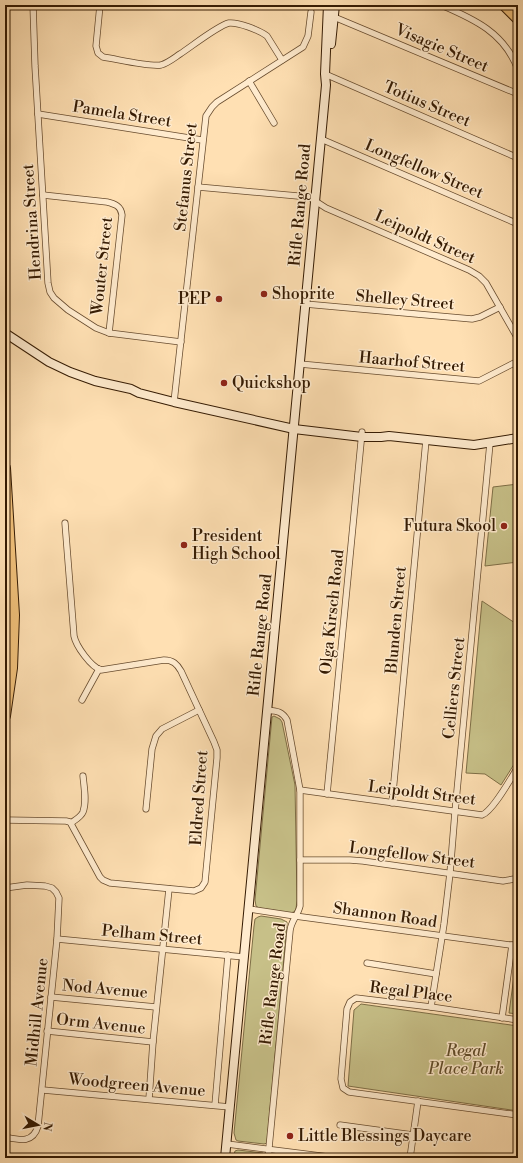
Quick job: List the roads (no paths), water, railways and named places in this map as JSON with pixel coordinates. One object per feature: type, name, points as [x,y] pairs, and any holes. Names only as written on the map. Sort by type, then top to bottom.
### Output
[{"type":"highway","points":[[504,5],[518,19]]},
{"type":"highway","points":[[5,468],[14,615],[12,668],[5,716]]},
{"type":"main road","name":"Rifle Range Road","points":[[327,75],[328,5]]},
{"type":"main road","name":"Rifle Range Road","points":[[225,1158],[305,304],[335,5]]},
{"type":"main road","points":[[5,333],[49,362],[70,372],[95,381],[131,389],[139,393],[253,416],[294,427],[362,434],[381,438],[389,436],[474,445],[518,438]]},
{"type":"street","name":"Hendrina Street","points":[[33,5],[33,39],[48,283],[52,296],[68,310],[88,324],[109,333],[180,342]]},
{"type":"street","points":[[100,5],[96,46],[98,53],[103,56],[152,65],[162,64],[171,60],[221,26],[231,23],[248,27],[264,34],[282,60]]},
{"type":"street","points":[[441,5],[474,21],[493,34],[510,51],[518,70]]},
{"type":"street","name":"Stefanus Street","points":[[174,400],[202,140],[206,116],[217,102],[303,47],[308,36],[311,12]]},
{"type":"street","name":"Visagie Street","points":[[334,17],[518,94]]},
{"type":"street","name":"Totius Street","points":[[327,75],[518,158]]},
{"type":"street","points":[[249,81],[274,123]]},
{"type":"street","name":"Pamela Street","points":[[38,114],[202,140]]},
{"type":"street","name":"Longfellow Street","points":[[321,138],[518,224]]},
{"type":"street","name":"Leipoldt Street","points":[[198,187],[309,197],[326,208],[473,272],[486,283],[518,339]]},
{"type":"street","name":"Wouter Street","points":[[43,195],[107,202],[116,205],[121,210],[122,215],[109,333]]},
{"type":"street","name":"Shelley Street","points":[[305,304],[472,318],[480,317],[500,307]]},
{"type":"street","name":"Haarhof Street","points":[[300,364],[478,381],[518,361]]},
{"type":"street","name":"Olga Kirsch Road","points":[[327,794],[362,434]]},
{"type":"street","name":"Blunden Street","points":[[392,803],[426,440]]},
{"type":"street","name":"Celliers Street","points":[[430,1007],[442,936],[450,873],[490,443]]},
{"type":"street","points":[[65,523],[75,640],[78,647],[99,669],[82,700]]},
{"type":"street","name":"Eldred Street","points":[[99,669],[111,669],[164,660],[176,663],[182,671],[217,750],[204,885],[201,888],[194,890],[169,889]]},
{"type":"street","points":[[146,809],[152,749],[156,736],[162,729],[199,710]]},
{"type":"street","name":"Rifle Range Road","points":[[267,710],[280,712],[287,720],[300,790],[300,906],[292,921],[290,931],[268,1158]]},
{"type":"street","name":"Leipoldt Street","points":[[300,790],[477,815],[485,814],[491,808],[518,767]]},
{"type":"street","points":[[71,823],[83,812],[85,798],[83,776]]},
{"type":"street","points":[[5,820],[66,821],[71,823],[103,880],[115,884],[169,889],[156,1007],[149,1099]]},
{"type":"street","name":"Longfellow Street","points":[[300,860],[364,861],[503,881],[518,876]]},
{"type":"street","name":"Midhill Avenue","points":[[5,888],[34,885],[45,886],[52,888],[59,898],[57,939],[47,1031],[43,1090],[38,1126],[36,1132],[30,1138],[19,1139],[5,1137]]},
{"type":"street","name":"Shannon Road","points":[[249,909],[515,946]]},
{"type":"street","name":"Pelham Street","points":[[57,939],[244,957]]},
{"type":"street","points":[[502,1018],[515,946]]},
{"type":"street","points":[[215,1105],[228,955]]},
{"type":"street","points":[[367,963],[436,974]]},
{"type":"street","name":"Nod Avenue","points":[[51,997],[156,1007]]},
{"type":"street","name":"Regal Place","points":[[518,1020],[356,998],[350,1002],[347,1009],[341,1079],[343,1088],[349,1092],[518,1115]]},
{"type":"street","name":"Orm Avenue","points":[[47,1031],[153,1042]]},
{"type":"street","name":"Woodgreen Avenue","points":[[43,1090],[230,1107]]},
{"type":"street","points":[[410,1158],[418,1101]]},
{"type":"street","points":[[340,1125],[413,1135]]},
{"type":"street","points":[[227,1144],[337,1158]]},
{"type":"place","name":"Shoprite","points":[[264,294]]},
{"type":"place","name":"PEP","points":[[219,299]]},
{"type":"place","name":"Quickshop","points":[[224,383]]},
{"type":"place","name":"Futura Skool","points":[[504,526]]},
{"type":"place","name":"President High School","points":[[184,545]]},
{"type":"place","name":"Little Blessings Daycare","points":[[290,1136]]},
{"type":"park label","name":"Regal Place Park","points":[[466,1060]]}]
